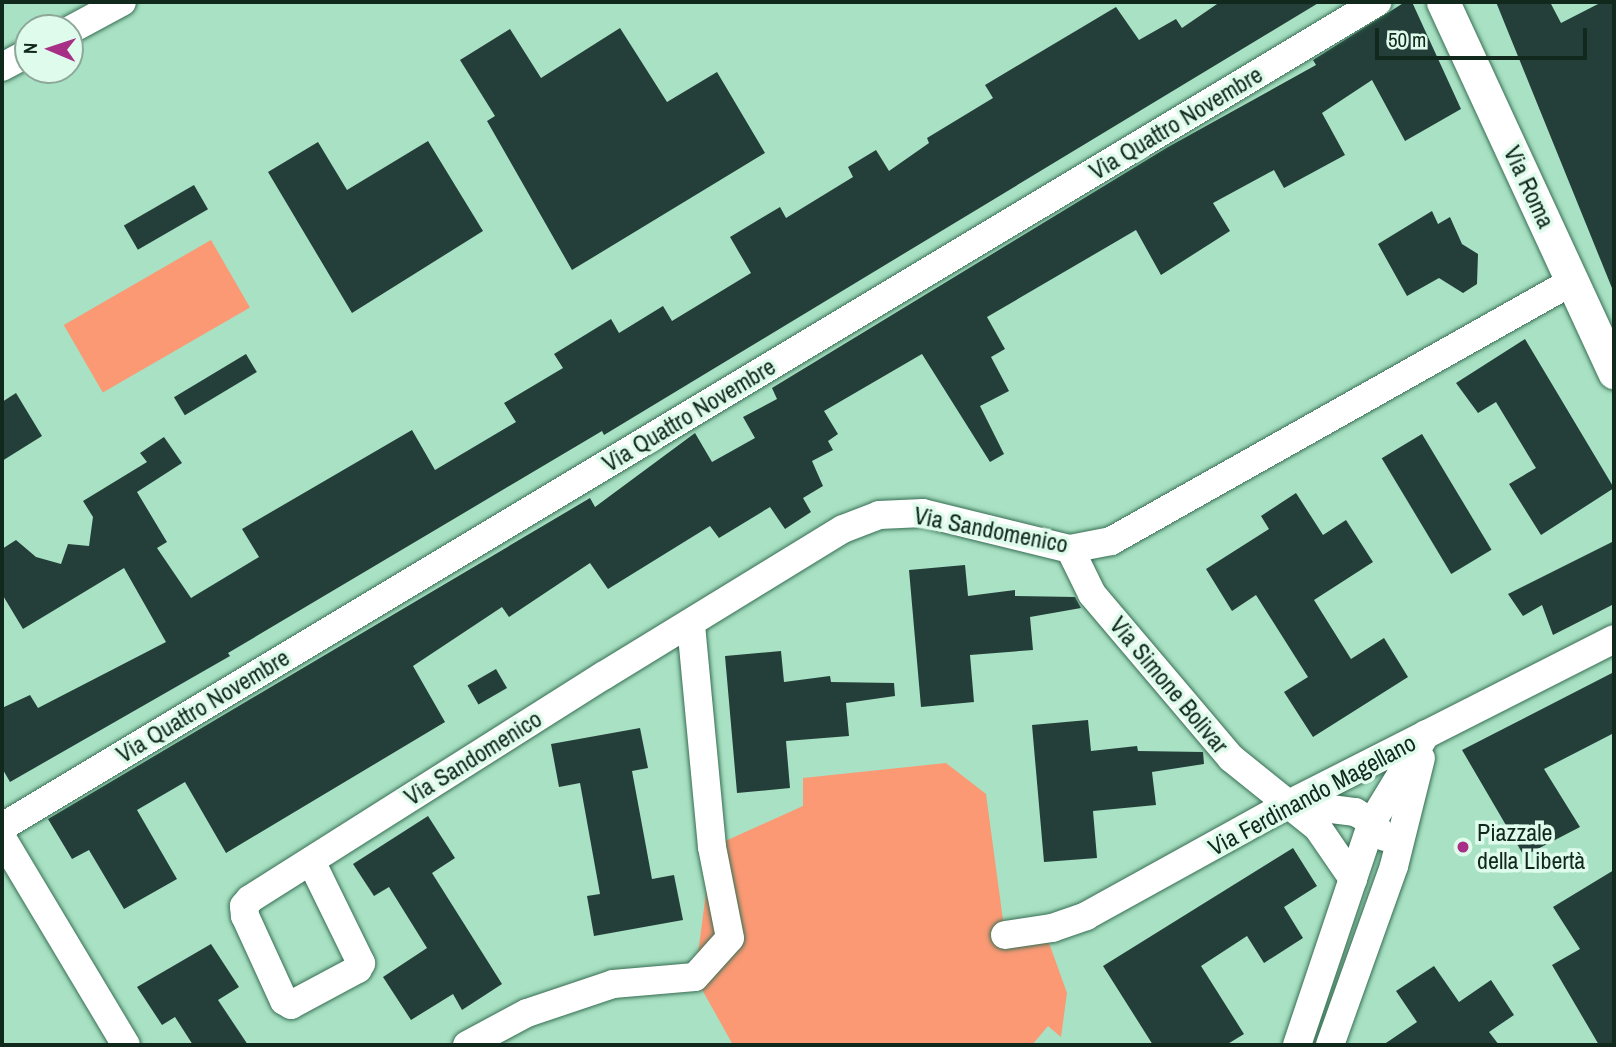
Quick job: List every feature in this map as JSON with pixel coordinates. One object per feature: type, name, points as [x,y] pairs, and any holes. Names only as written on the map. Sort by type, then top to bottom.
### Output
[{"type":"street","points":[[84,22],[122,2]]},
{"type":"street","name":"Via Quattro Novembre","points":[[2,827],[1377,2]]},
{"type":"street","name":"Via Roma","points":[[1444,2],[1614,372]]},
{"type":"street","name":"Via Sandomenico","points":[[311,860],[361,962],[358,969],[291,1005],[284,1001],[244,906],[311,860],[843,529],[878,515],[923,513],[1070,549],[1111,541],[1573,281]]},
{"type":"street","name":"Via Simone Bolivar","points":[[1070,549],[1091,594],[1231,758],[1318,828],[1353,879]]},
{"type":"street","points":[[467,1045],[527,1013],[613,984],[695,977],[730,938],[712,847],[691,625]]},
{"type":"street","name":"Via Ferdinando Magellano","points":[[1005,935],[1052,928],[1086,916],[1289,804],[1614,639]]},
{"type":"street","points":[[1297,1045],[1372,822],[1426,734]]},
{"type":"street","points":[[1330,1045],[1395,866],[1426,734]]},
{"type":"street","points":[[1289,804],[1334,807],[1372,822],[1383,836],[1395,866]]},
{"type":"street","points":[[2,838],[122,1044]]},
{"type":"shaded area","points":[[211,240],[250,308],[103,393],[64,325]]},
{"type":"shaded area","points":[[946,763],[986,794],[1005,935],[1044,929],[1067,993],[1061,1037],[1048,1026],[1032,1045],[733,1045],[695,977],[712,847],[803,806],[803,778]]},
{"type":"building","points":[[1220,2],[1320,2],[604,435],[602,431],[228,653],[230,656],[10,782],[2,768],[2,708],[30,695],[38,708],[166,642],[124,568],[23,629],[2,594],[2,549],[16,540],[36,557],[61,564],[68,544],[89,546],[93,517],[83,501],[147,462],[140,453],[164,437],[182,463],[137,492],[167,542],[157,548],[191,598],[259,557],[242,529],[412,430],[435,470],[516,422],[504,403],[563,368],[554,354],[611,319],[619,333],[663,306],[672,321],[751,273],[730,237],[780,207],[786,218],[853,177],[848,167],[876,150],[889,171],[929,143],[927,138],[993,98],[985,85],[1116,7],[1139,40],[1176,19],[1182,28]]},
{"type":"building","points":[[1405,2],[1412,2],[1461,109],[1405,141],[1372,80],[1322,113],[1345,155],[1284,188],[1274,170],[1213,203],[1230,231],[1161,275],[1136,230],[987,317],[1005,349],[991,357],[1009,391],[980,406],[1004,454],[990,462],[922,354],[824,411],[838,434],[828,441],[833,450],[812,461],[823,486],[803,498],[811,512],[785,529],[770,507],[719,538],[710,526],[608,589],[590,563],[509,617],[502,607],[413,666],[445,722],[226,853],[185,782],[137,810],[177,879],[124,909],[89,850],[72,859],[48,819],[590,498],[595,507],[695,433],[712,462],[755,438],[743,417],[777,399],[772,388],[1168,147],[1316,65],[1313,60]]},
{"type":"building","points":[[1496,2],[1550,2],[1561,23],[1602,2],[1614,2],[1614,293]]},
{"type":"building","points":[[620,28],[667,102],[717,72],[765,153],[572,270],[487,121],[495,116],[460,60],[510,29],[541,78]]},
{"type":"building","points":[[428,141],[483,231],[352,313],[268,172],[318,142],[347,190]]},
{"type":"building","points":[[194,185],[208,209],[138,250],[124,226]]},
{"type":"building","points":[[1432,211],[1438,224],[1450,217],[1462,244],[1478,254],[1477,284],[1463,293],[1439,278],[1407,296],[1378,244]]},
{"type":"building","points":[[1525,339],[1614,488],[1541,535],[1509,484],[1536,468],[1496,402],[1478,413],[1456,383]]},
{"type":"building","points":[[246,354],[257,372],[185,415],[174,397]]},
{"type":"building","points":[[16,393],[42,436],[2,461],[2,402]]},
{"type":"building","points":[[1422,434],[1492,550],[1451,574],[1382,458]]},
{"type":"building","points":[[1296,493],[1323,535],[1346,520],[1373,562],[1314,600],[1351,659],[1384,638],[1408,677],[1313,737],[1284,692],[1308,677],[1256,595],[1232,611],[1206,569],[1269,529],[1261,516]]},
{"type":"building","points":[[1614,541],[1614,604],[1553,635],[1542,605],[1523,616],[1508,594]]},
{"type":"building","points":[[965,565],[968,596],[1015,590],[1015,596],[1075,597],[1081,608],[1030,617],[1033,650],[970,655],[974,702],[921,707],[909,570]]},
{"type":"building","points":[[781,651],[784,682],[830,676],[831,682],[894,683],[895,696],[846,703],[849,736],[786,741],[790,788],[737,793],[725,656]]},
{"type":"building","points":[[496,669],[507,688],[478,705],[467,686]]},
{"type":"building","points":[[1614,672],[1614,733],[1544,769],[1580,827],[1524,856],[1462,750]]},
{"type":"building","points":[[1088,720],[1091,751],[1137,746],[1138,751],[1203,752],[1204,764],[1152,772],[1156,805],[1093,811],[1097,858],[1044,862],[1032,725]]},
{"type":"building","points":[[640,728],[648,768],[632,771],[652,879],[674,875],[683,920],[594,936],[587,896],[600,894],[580,783],[559,787],[551,744]]},
{"type":"building","points":[[428,816],[455,858],[432,873],[502,984],[462,1010],[453,994],[411,1020],[383,977],[427,948],[389,887],[374,896],[353,864]]},
{"type":"building","points":[[1293,848],[1317,886],[1284,907],[1303,938],[1264,963],[1247,936],[1201,966],[1244,1034],[1226,1045],[1153,1045],[1103,966]]},
{"type":"building","points":[[1614,870],[1614,1045],[1599,1045],[1552,965],[1580,949],[1553,907]]},
{"type":"building","points":[[211,944],[239,987],[218,1000],[248,1045],[193,1045],[175,1017],[162,1025],[137,987]]},
{"type":"building","points":[[1434,966],[1459,1002],[1491,980],[1514,1015],[1489,1032],[1499,1045],[1383,1045],[1417,1022],[1396,991]]},
{"type":"place","name":"Piazzale della Libertà","points":[[1463,847]]}]
